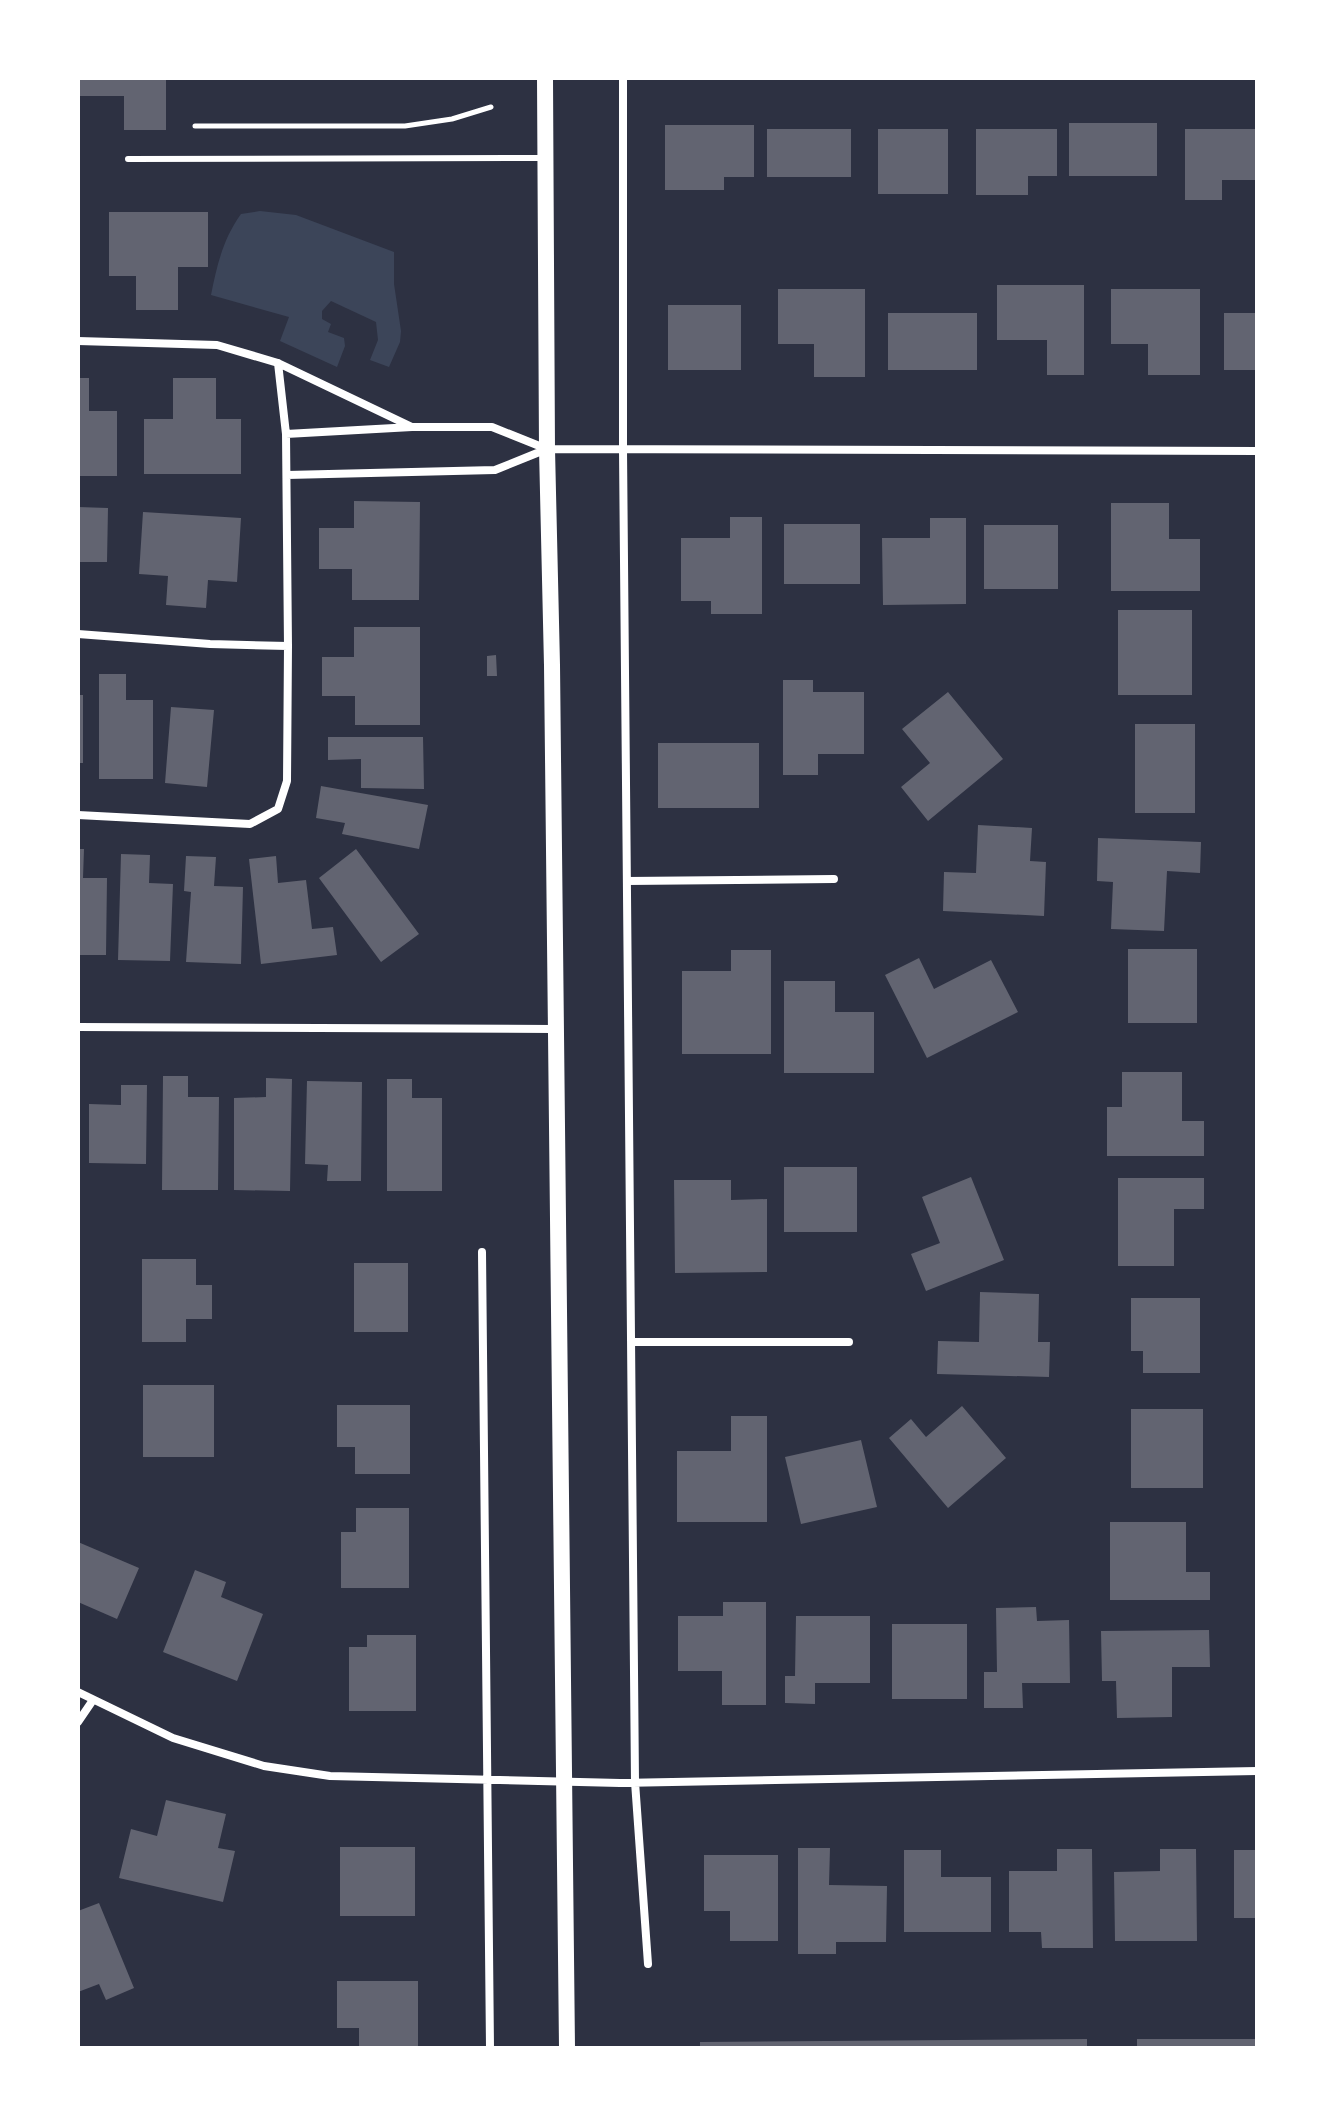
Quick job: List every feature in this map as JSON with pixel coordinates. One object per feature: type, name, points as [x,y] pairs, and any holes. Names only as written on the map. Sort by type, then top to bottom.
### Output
[{"type":"main road","points":[[545,78],[567,2048]]},
{"type":"street","points":[[623,78],[623,450],[635,1782],[648,1964]]},
{"type":"street","points":[[78,341],[217,345],[278,363],[412,427]]},
{"type":"street","points":[[78,815],[250,824],[278,809],[287,781],[288,646],[286,434],[278,363]]},
{"type":"street","points":[[286,434],[412,427],[492,427],[547,449],[1257,451]]},
{"type":"street","points":[[287,475],[495,470],[547,449]]},
{"type":"street","points":[[78,634],[210,644],[288,646]]},
{"type":"street","points":[[627,881],[834,879]]},
{"type":"street","points":[[78,1027],[554,1029]]},
{"type":"street","points":[[482,1252],[490,2048]]},
{"type":"street","points":[[631,1342],[849,1342]]},
{"type":"street","points":[[78,1692],[173,1738],[264,1766],[330,1776],[635,1782],[1257,1771]]},
{"type":"street","points":[[78,1722],[93,1700]]},
{"type":"lane","points":[[128,159],[546,158]]},
{"type":"path","points":[[195,126],[405,126],[452,119],[491,107]]},
{"type":"shaded area","points":[[260,211],[296,215],[394,252],[394,284],[401,331],[400,342],[389,367],[370,360],[378,340],[376,322],[331,301],[322,311],[322,319],[331,324],[328,332],[344,338],[345,346],[337,367],[280,341],[289,317],[211,295],[222,253],[235,223],[241,214]]},
{"type":"building","points":[[78,78],[166,78],[166,130],[124,130],[124,96],[78,96]]},
{"type":"building","points":[[1069,123],[1157,123],[1157,176],[1069,176]]},
{"type":"building","points":[[665,125],[754,125],[754,177],[724,177],[724,190],[665,190]]},
{"type":"building","points":[[767,129],[851,129],[851,177],[767,177]]},
{"type":"building","points":[[878,129],[948,129],[948,194],[878,194]]},
{"type":"building","points":[[976,129],[1057,129],[1057,176],[1028,176],[1028,195],[976,195]]},
{"type":"building","points":[[1185,129],[1257,129],[1257,180],[1222,180],[1222,200],[1185,200]]},
{"type":"building","points":[[109,212],[208,212],[208,267],[178,267],[178,310],[136,310],[136,276],[109,276]]},
{"type":"building","points":[[997,285],[1084,285],[1084,375],[1047,375],[1047,340],[997,340]]},
{"type":"building","points":[[778,289],[865,289],[865,377],[814,377],[814,344],[778,344]]},
{"type":"building","points":[[1111,289],[1200,289],[1200,375],[1148,375],[1148,344],[1111,344]]},
{"type":"building","points":[[668,305],[741,305],[741,370],[668,370]]},
{"type":"building","points":[[888,313],[977,313],[977,370],[888,370]]},
{"type":"building","points":[[1224,313],[1257,313],[1257,370],[1224,370]]},
{"type":"building","points":[[78,378],[89,378],[89,411],[117,411],[117,476],[78,476]]},
{"type":"building","points":[[173,378],[216,378],[216,419],[241,419],[241,474],[144,474],[144,419],[173,419]]},
{"type":"building","points":[[354,501],[420,502],[419,600],[352,600],[352,569],[319,569],[319,528],[354,528]]},
{"type":"building","points":[[1111,503],[1169,503],[1169,539],[1200,539],[1200,591],[1111,591]]},
{"type":"building","points":[[78,507],[108,508],[107,562],[78,562]]},
{"type":"building","points":[[143,512],[241,518],[237,582],[208,580],[206,608],[166,605],[168,576],[139,574]]},
{"type":"building","points":[[730,517],[762,517],[762,614],[711,614],[711,601],[681,601],[681,538],[730,538]]},
{"type":"building","points":[[930,518],[966,518],[966,604],[883,605],[882,538],[930,538]]},
{"type":"building","points":[[784,524],[860,524],[860,584],[784,584]]},
{"type":"building","points":[[984,525],[1058,525],[1058,589],[984,589]]},
{"type":"building","points":[[1118,610],[1192,610],[1192,695],[1118,695]]},
{"type":"building","points":[[354,627],[420,627],[420,725],[355,725],[355,696],[322,696],[322,657],[354,657]]},
{"type":"building","points":[[496,655],[497,676],[487,676],[487,656]]},
{"type":"building","points":[[99,674],[126,674],[126,700],[153,700],[153,779],[99,779]]},
{"type":"building","points":[[783,680],[813,680],[813,692],[864,692],[864,754],[818,754],[818,775],[783,775]]},
{"type":"building","points":[[948,692],[1003,759],[928,821],[901,787],[930,763],[902,729]]},
{"type":"building","points":[[78,695],[83,695],[83,763],[78,763]]},
{"type":"building","points":[[171,707],[214,710],[207,787],[165,783]]},
{"type":"building","points":[[1135,724],[1195,724],[1195,813],[1135,813]]},
{"type":"building","points":[[328,737],[423,737],[424,789],[361,788],[361,759],[328,760]]},
{"type":"building","points":[[658,743],[759,743],[759,808],[658,808]]},
{"type":"building","points":[[321,786],[428,805],[419,849],[342,834],[345,823],[316,818]]},
{"type":"building","points":[[978,825],[1032,828],[1030,861],[1046,862],[1044,916],[943,911],[944,872],[976,873]]},
{"type":"building","points":[[1098,838],[1201,842],[1200,873],[1167,871],[1164,931],[1111,929],[1113,882],[1097,881]]},
{"type":"building","points":[[78,849],[84,849],[83,878],[107,878],[106,955],[78,955]]},
{"type":"building","points":[[356,849],[419,934],[381,962],[319,878]]},
{"type":"building","points":[[121,854],[150,855],[149,883],[173,884],[170,961],[118,960]]},
{"type":"building","points":[[186,856],[216,857],[214,886],[243,887],[241,964],[186,962],[191,892],[184,891]]},
{"type":"building","points":[[276,856],[278,883],[306,880],[312,929],[333,927],[337,955],[261,964],[249,859]]},
{"type":"building","points":[[1128,949],[1197,949],[1197,1023],[1128,1023]]},
{"type":"building","points":[[731,950],[771,950],[771,1054],[682,1054],[682,971],[731,971]]},
{"type":"building","points":[[919,958],[934,989],[991,960],[1018,1012],[927,1058],[885,975]]},
{"type":"building","points":[[784,981],[835,981],[835,1012],[874,1012],[874,1073],[784,1073]]},
{"type":"building","points":[[1122,1072],[1182,1072],[1182,1121],[1204,1121],[1204,1156],[1107,1156],[1107,1107],[1122,1107]]},
{"type":"building","points":[[163,1076],[188,1076],[188,1097],[219,1097],[218,1190],[162,1190]]},
{"type":"building","points":[[266,1078],[292,1079],[290,1191],[234,1190],[234,1098],[266,1097]]},
{"type":"building","points":[[387,1079],[412,1079],[412,1098],[442,1098],[442,1191],[387,1191]]},
{"type":"building","points":[[307,1081],[362,1082],[361,1181],[327,1181],[328,1165],[305,1164]]},
{"type":"building","points":[[121,1085],[147,1085],[146,1164],[89,1163],[89,1104],[121,1105]]},
{"type":"building","points":[[784,1167],[857,1167],[857,1232],[784,1232]]},
{"type":"building","points":[[971,1177],[1004,1260],[926,1291],[911,1254],[940,1243],[922,1197]]},
{"type":"building","points":[[1118,1178],[1204,1178],[1204,1209],[1174,1209],[1174,1266],[1118,1266]]},
{"type":"building","points":[[674,1180],[731,1180],[731,1200],[767,1199],[767,1272],[675,1273]]},
{"type":"building","points":[[142,1259],[196,1259],[196,1285],[212,1285],[212,1319],[186,1319],[186,1342],[142,1342]]},
{"type":"building","points":[[354,1263],[408,1263],[408,1332],[354,1332]]},
{"type":"building","points":[[980,1292],[1039,1294],[1038,1342],[1050,1342],[1049,1377],[937,1374],[938,1341],[979,1342]]},
{"type":"building","points":[[1131,1298],[1200,1298],[1200,1373],[1143,1373],[1143,1351],[1131,1351]]},
{"type":"building","points":[[143,1385],[214,1385],[214,1457],[143,1457]]},
{"type":"building","points":[[337,1405],[410,1405],[410,1474],[355,1474],[355,1447],[337,1447]]},
{"type":"building","points":[[962,1406],[1006,1458],[948,1508],[889,1438],[911,1419],[926,1437]]},
{"type":"building","points":[[1131,1409],[1203,1409],[1203,1488],[1131,1488]]},
{"type":"building","points":[[731,1416],[767,1416],[767,1522],[677,1522],[677,1451],[731,1451]]},
{"type":"building","points":[[861,1440],[877,1507],[801,1524],[785,1457]]},
{"type":"building","points":[[356,1508],[409,1508],[409,1588],[341,1588],[341,1532],[356,1532]]},
{"type":"building","points":[[1110,1522],[1186,1522],[1186,1572],[1210,1572],[1210,1600],[1110,1600]]},
{"type":"building","points":[[78,1542],[139,1568],[117,1619],[78,1602]]},
{"type":"building","points":[[195,1570],[226,1582],[221,1597],[263,1614],[237,1681],[163,1652]]},
{"type":"building","points":[[723,1602],[766,1602],[766,1705],[722,1705],[722,1671],[678,1671],[678,1616],[723,1616]]},
{"type":"building","points":[[1036,1607],[1037,1621],[1069,1620],[1070,1683],[1022,1683],[1023,1708],[984,1708],[984,1672],[997,1672],[996,1608]]},
{"type":"building","points":[[796,1616],[870,1616],[870,1683],[815,1683],[815,1704],[785,1703],[785,1676],[795,1676]]},
{"type":"building","points":[[892,1624],[967,1624],[967,1699],[892,1699]]},
{"type":"building","points":[[1209,1630],[1210,1667],[1172,1667],[1172,1717],[1117,1718],[1116,1681],[1102,1681],[1101,1631]]},
{"type":"building","points":[[367,1635],[416,1635],[416,1711],[349,1711],[349,1647],[367,1647]]},
{"type":"building","points":[[166,1800],[226,1814],[218,1848],[235,1851],[223,1902],[119,1878],[131,1829],[157,1836]]},
{"type":"building","points":[[340,1847],[415,1847],[415,1916],[340,1916]]},
{"type":"building","points":[[798,1848],[830,1848],[829,1885],[887,1886],[886,1942],[836,1942],[836,1954],[798,1954]]},
{"type":"building","points":[[1057,1849],[1092,1849],[1093,1948],[1042,1948],[1041,1932],[1009,1932],[1009,1871],[1057,1871]]},
{"type":"building","points":[[1160,1849],[1196,1849],[1197,1941],[1115,1941],[1114,1872],[1160,1871]]},
{"type":"building","points":[[904,1850],[941,1850],[941,1877],[991,1877],[991,1932],[904,1932]]},
{"type":"building","points":[[1234,1850],[1257,1850],[1257,1918],[1234,1918]]},
{"type":"building","points":[[704,1855],[778,1855],[778,1941],[730,1941],[730,1911],[704,1911]]},
{"type":"building","points":[[99,1903],[134,1988],[106,2000],[99,1984],[78,1992],[78,1911]]},
{"type":"building","points":[[337,1981],[418,1981],[418,2048],[359,2048],[359,2028],[337,2028]]},
{"type":"building","points":[[1087,2039],[1087,2048],[700,2048],[700,2042]]},
{"type":"building","points":[[1137,2039],[1257,2039],[1257,2048],[1137,2048]]}]
